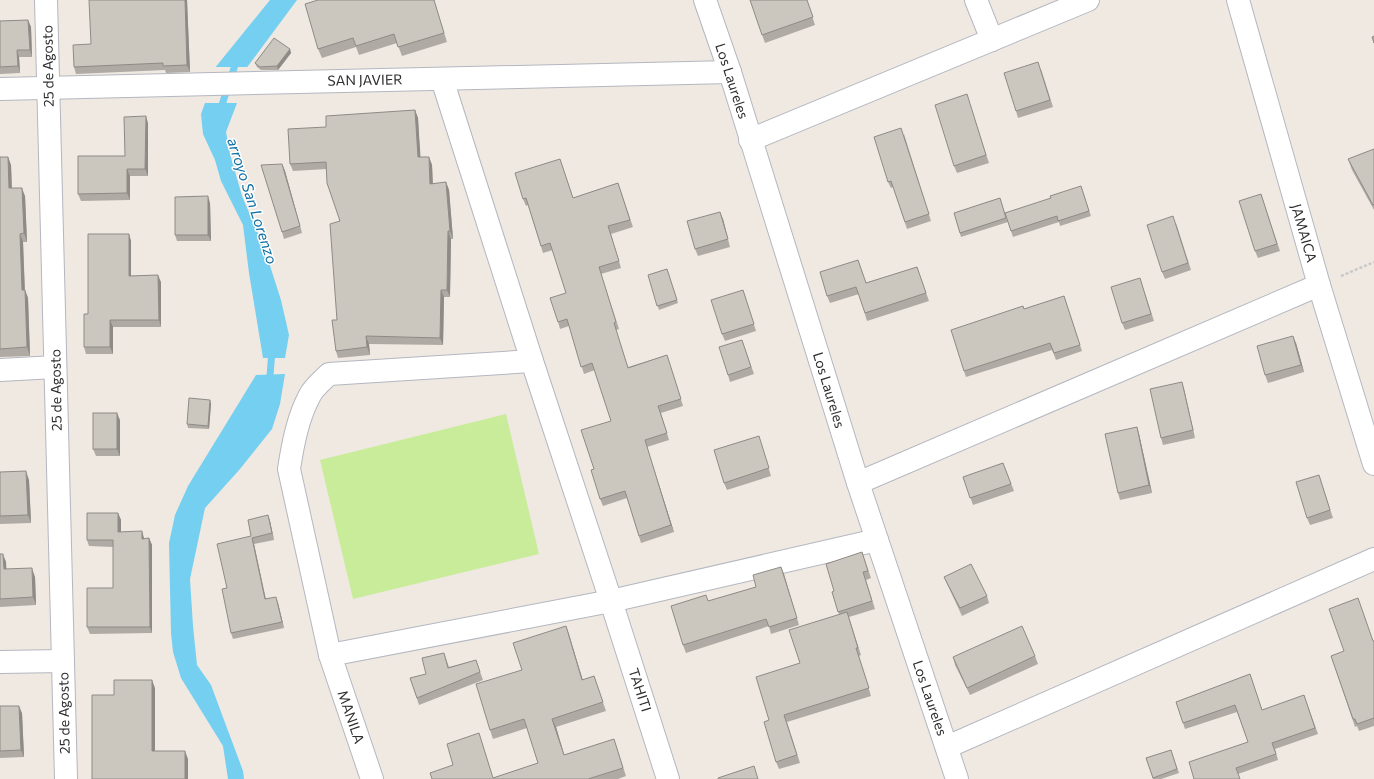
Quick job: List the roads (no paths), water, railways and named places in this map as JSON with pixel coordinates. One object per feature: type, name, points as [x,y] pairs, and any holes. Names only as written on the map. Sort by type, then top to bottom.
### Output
[{"type":"street","name":"25 de Agosto","points":[[46,0],[66,779]]},
{"type":"street","name":"Los Laureles","points":[[705,0],[730,72],[858,484],[957,779]]},
{"type":"street","points":[[976,0],[992,40]]},
{"type":"street","points":[[750,140],[1088,0]]},
{"type":"street","name":"JAMAICA","points":[[1238,0],[1319,285],[1374,464]]},
{"type":"street","name":"SAN JAVIER","points":[[0,89],[730,72]]},
{"type":"street","name":"TAHITI","points":[[442,79],[668,779]]},
{"type":"street","points":[[858,484],[1319,285]]},
{"type":"street","name":"MANILA","points":[[372,779],[330,655],[289,468],[293,441],[311,393],[329,374],[532,361]]},
{"type":"street","points":[[0,370],[55,367]]},
{"type":"street","points":[[330,655],[611,600],[877,540]]},
{"type":"street","points":[[947,748],[1374,559]]},
{"type":"street","points":[[0,662],[63,661]]},
{"type":"water","points":[[270,0],[297,0],[245,70],[214,69]]},
{"type":"water","points":[[205,103],[237,103],[226,132],[230,154],[242,196],[264,247],[281,300],[289,335],[285,358],[263,358],[249,273],[243,225],[221,181],[215,160],[203,134],[201,114]]},
{"type":"water","points":[[285,374],[280,404],[272,429],[240,469],[205,508],[190,579],[197,665],[211,685],[243,771],[244,779],[228,779],[223,746],[181,678],[173,652],[171,633],[169,543],[175,515],[188,486],[256,375]]},
{"type":"waterway","name":"arroyo San Lorenzo","points":[[220,111],[236,62]]},
{"type":"waterway","name":"arroyo San Lorenzo","points":[[267,383],[270,376],[272,350]]}]
